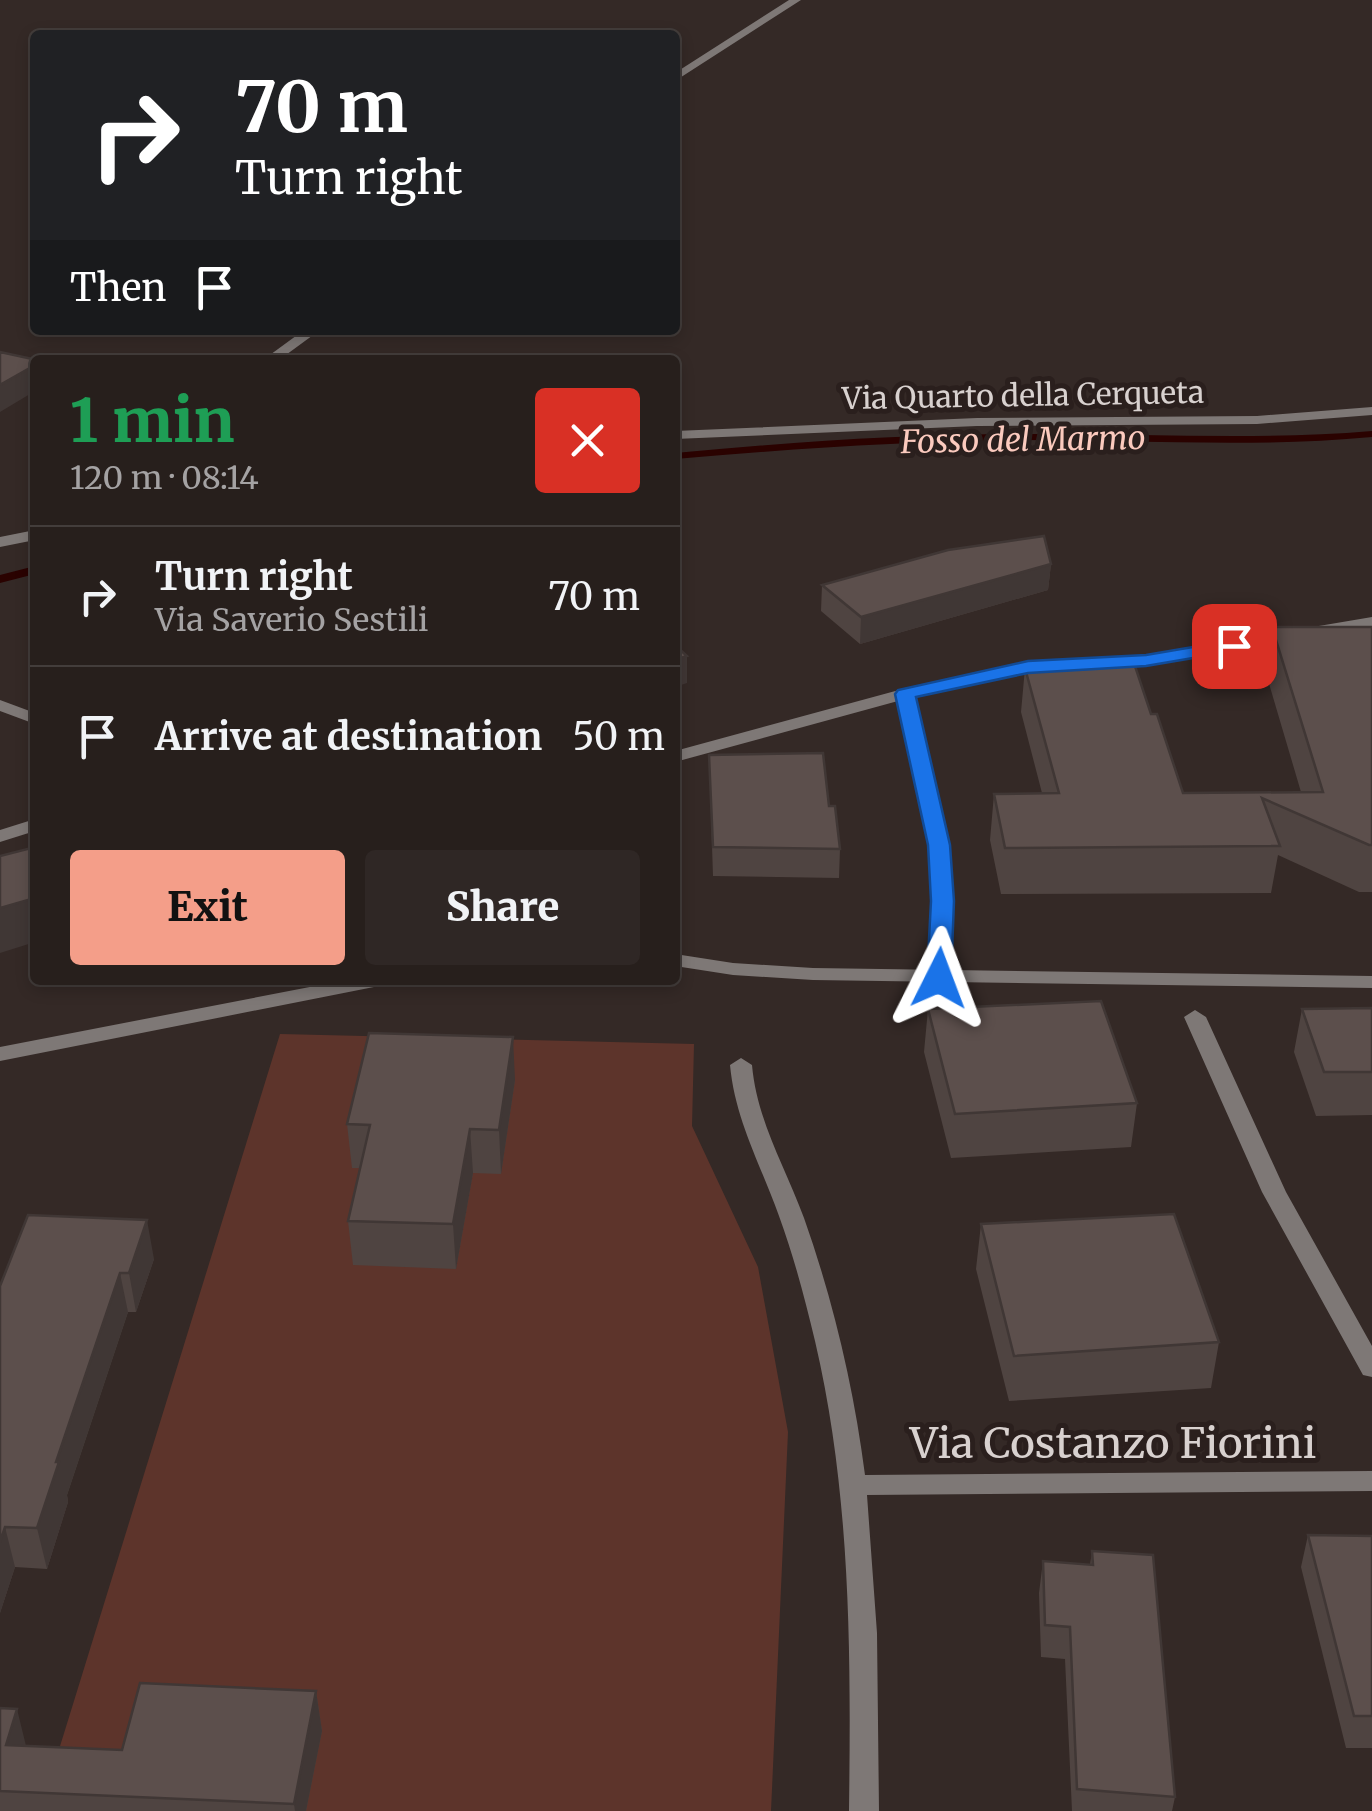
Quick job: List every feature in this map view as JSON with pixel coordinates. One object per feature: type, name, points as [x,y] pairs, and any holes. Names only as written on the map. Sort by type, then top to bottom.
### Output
[{"type":"street","points":[[680,75],[796,0]]},
{"type":"street","points":[[277,355],[306,335]]},
{"type":"street","name":"Via Quarto della Cerqueta","points":[[680,435],[977,422],[1257,420],[1372,411]]},
{"type":"street","points":[[6,540],[30,526]]},
{"type":"street","points":[[680,756],[905,694],[1028,667],[1146,660],[1372,622]]},
{"type":"street","points":[[905,694],[939,845],[939,978]]},
{"type":"street","points":[[0,705],[30,717]]},
{"type":"street","points":[[0,836],[30,827]]},
{"type":"street","points":[[680,961],[761,972],[939,978],[1372,982]]},
{"type":"street","points":[[1,1056],[354,985]]},
{"type":"street","points":[[1195,1018],[1274,1192],[1372,1368]]},
{"type":"street","points":[[742,1066],[754,1132],[790,1214],[814,1292],[839,1392],[855,1485],[866,1635],[864,1811]]},
{"type":"street","name":"Via Costanzo Fiorini","points":[[855,1485],[1372,1481]]},
{"type":"shaded area","points":[[280,1034],[694,1044],[692,1126],[758,1267],[788,1432],[771,1811],[40,1811]]},
{"type":"building","points":[[0,352],[30,358],[30,368],[0,385]]},
{"type":"building","points":[[1044,536],[1051,564],[861,617],[822,585],[948,550]]},
{"type":"building","points":[[1272,627],[1372,627],[1372,845],[1262,798],[1280,846],[1005,848],[994,794],[1059,793],[1025,668],[1135,666],[1151,714],[1157,714],[1183,793],[1323,792]]},
{"type":"building","points":[[823,753],[829,806],[835,806],[840,849],[713,847],[709,755]]},
{"type":"building","points":[[30,848],[30,899],[0,908],[0,856]]},
{"type":"building","points":[[1101,1001],[1137,1103],[955,1114],[928,1009]]},
{"type":"building","points":[[1372,1008],[1372,1072],[1324,1072],[1302,1009]]},
{"type":"building","points":[[369,1033],[513,1037],[499,1130],[470,1129],[453,1224],[348,1221],[370,1125],[347,1124]]},
{"type":"building","points":[[1174,1214],[1219,1342],[1014,1356],[981,1224]]},
{"type":"building","points":[[28,1215],[147,1220],[129,1273],[120,1273],[37,1528],[5,1527],[0,1542],[0,1286]]},
{"type":"building","points":[[1308,1535],[1372,1536],[1372,1716],[1354,1716]]},
{"type":"building","points":[[1092,1551],[1153,1555],[1175,1797],[1077,1789],[1070,1627],[1045,1625],[1043,1561],[1093,1565]]},
{"type":"building","points":[[140,1683],[316,1691],[294,1804],[0,1791],[0,1708],[17,1709],[6,1745],[122,1750]]},
{"type":"waterway","name":"Fosso del Marmo","points":[[680,456],[921,439],[1258,440],[1372,434]]},
{"type":"waterway","name":"Fosso del Marmo","points":[[0,579],[30,571]]},
{"type":"route","points":[[939,978],[939,845],[905,694],[1028,667],[1146,660],[1234,646]]}]
